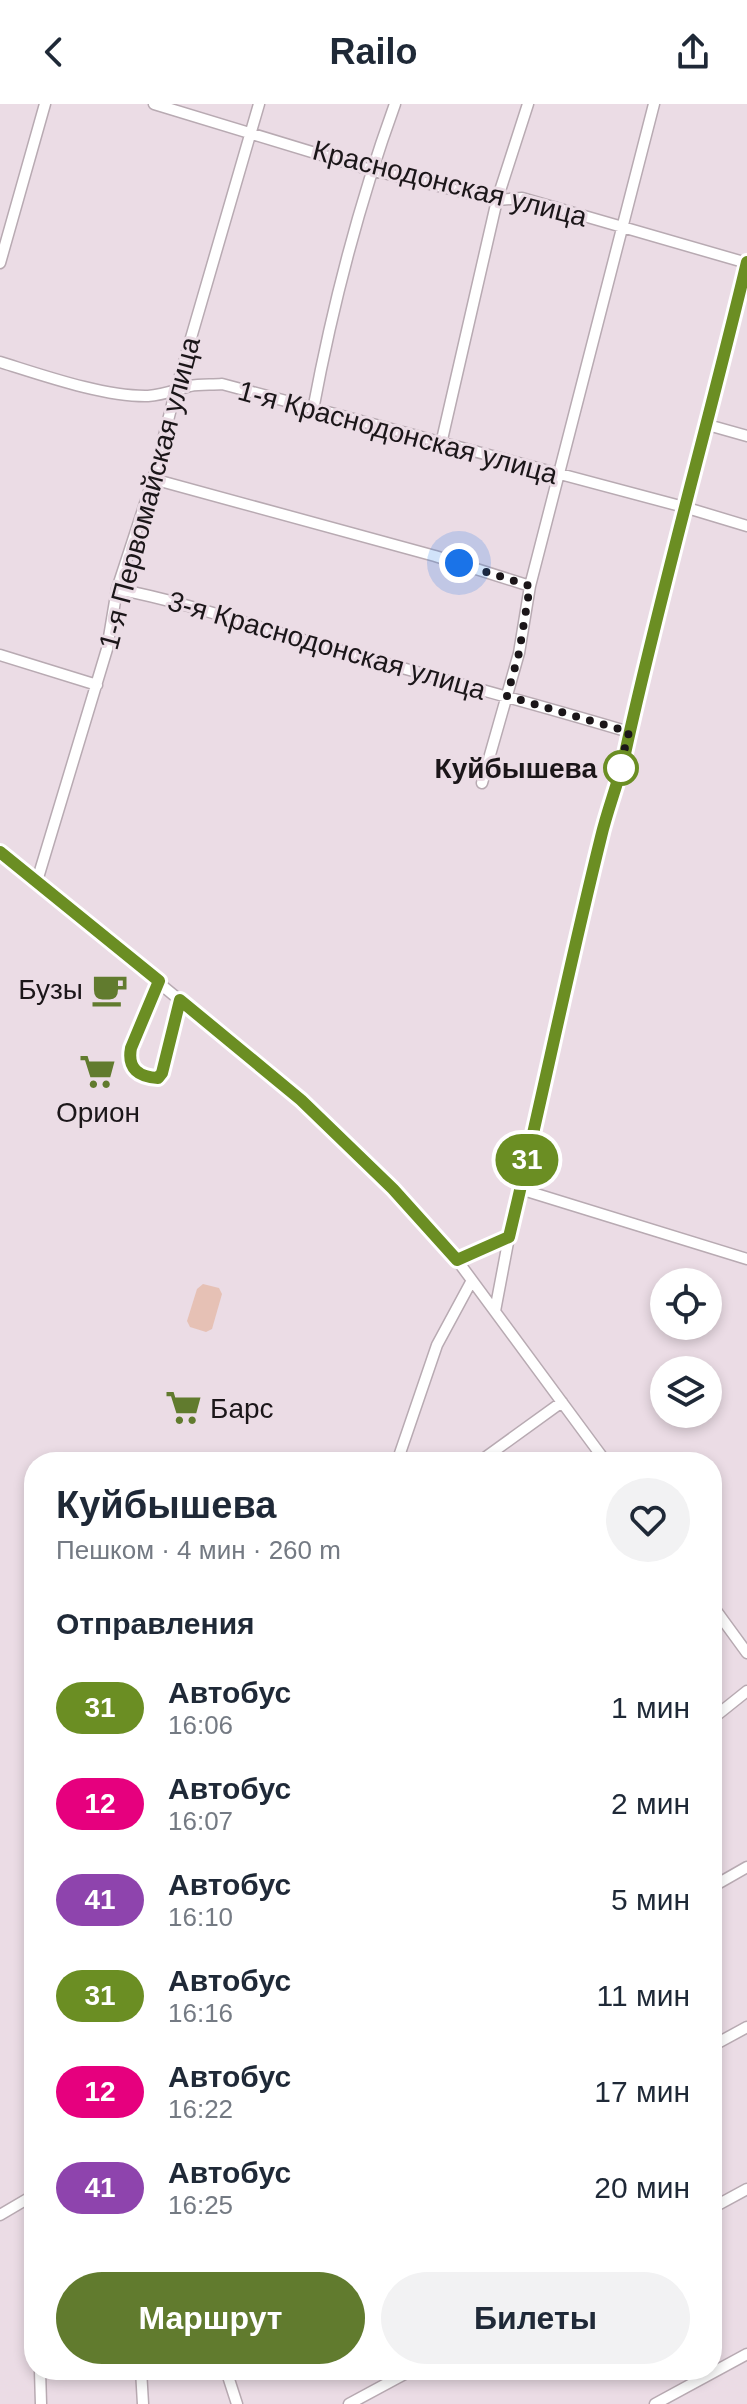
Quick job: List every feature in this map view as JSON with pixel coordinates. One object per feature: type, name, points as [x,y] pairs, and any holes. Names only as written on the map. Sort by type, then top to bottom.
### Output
[{"type":"street","points":[[0,263],[45,104]]},
{"type":"street","name":"Краснодонская улица","points":[[154,104],[371,170],[497,200],[522,198],[747,262]]},
{"type":"street","name":"1-я Первомайская улица","points":[[37,881],[97,685],[107,649],[117,589],[153,479],[259,104]]},
{"type":"street","points":[[313,410],[342,270],[371,170],[395,104]]},
{"type":"street","points":[[441,444],[497,200],[528,104]]},
{"type":"street","points":[[482,783],[519,653],[530,586],[654,104]]},
{"type":"street","points":[[495,1311],[578,929],[747,262]]},
{"type":"street","name":"1-я Краснодонская улица","points":[[0,362],[121,394],[146,396],[175,393],[190,386],[222,384],[747,526]]},
{"type":"street","points":[[708,425],[747,436]]},
{"type":"street","points":[[153,479],[420,552],[530,586]]},
{"type":"street","name":"3-я Краснодонская улица","points":[[117,589],[164,598],[629,732]]},
{"type":"street","points":[[0,655],[97,685]]},
{"type":"street","points":[[0,852],[301,1100],[393,1189],[457,1260],[599,1452]]},
{"type":"street","points":[[159,981],[129,1060],[135,1071],[144,1077],[158,1078],[165,1068],[180,1000]]},
{"type":"street","points":[[520,1189],[747,1259]]},
{"type":"street","points":[[457,1260],[509,1237]]},
{"type":"street","points":[[400,1452],[437,1345],[471,1282]]},
{"type":"street","points":[[493,1452],[562,1402]]},
{"type":"street","points":[[722,1625],[747,1653]]},
{"type":"street","points":[[722,1711],[747,1691]]},
{"type":"street","points":[[722,1881],[747,1867]]},
{"type":"street","points":[[722,2041],[747,2027]]},
{"type":"street","points":[[722,2203],[747,2189]]},
{"type":"street","points":[[0,2215],[24,2201]]},
{"type":"street","points":[[722,2368],[747,2354]]},
{"type":"street","points":[[40,2380],[41,2404]]},
{"type":"street","points":[[142,2380],[143,2404]]},
{"type":"street","points":[[229,2380],[237,2404]]},
{"type":"street","points":[[349,2404],[393,2380]]},
{"type":"street","points":[[655,2404],[699,2380]]},
{"type":"shaded area","points":[[203,1284],[219,1288],[222,1294],[212,1329],[206,1332],[190,1327],[187,1321],[197,1289]]},
{"type":"bus line","name":"31","points":[[0,852],[159,981],[131,1048],[129,1060],[135,1071],[144,1077],[158,1078],[162,1073],[180,1000],[301,1100],[393,1189],[457,1260],[509,1237],[578,929],[608,807],[626,751],[747,262]]},
{"type":"place","name":"Куйбышева","points":[[621,768]]},
{"type":"place","name":"Бузы","points":[[109,989]]},
{"type":"place","name":"Орион","points":[[98,1072]]},
{"type":"place","name":"Барс","points":[[184,1408]]},
{"type":"route","points":[[459,563],[530,586],[519,653],[507,696],[629,732],[617,779],[621,768]]}]
